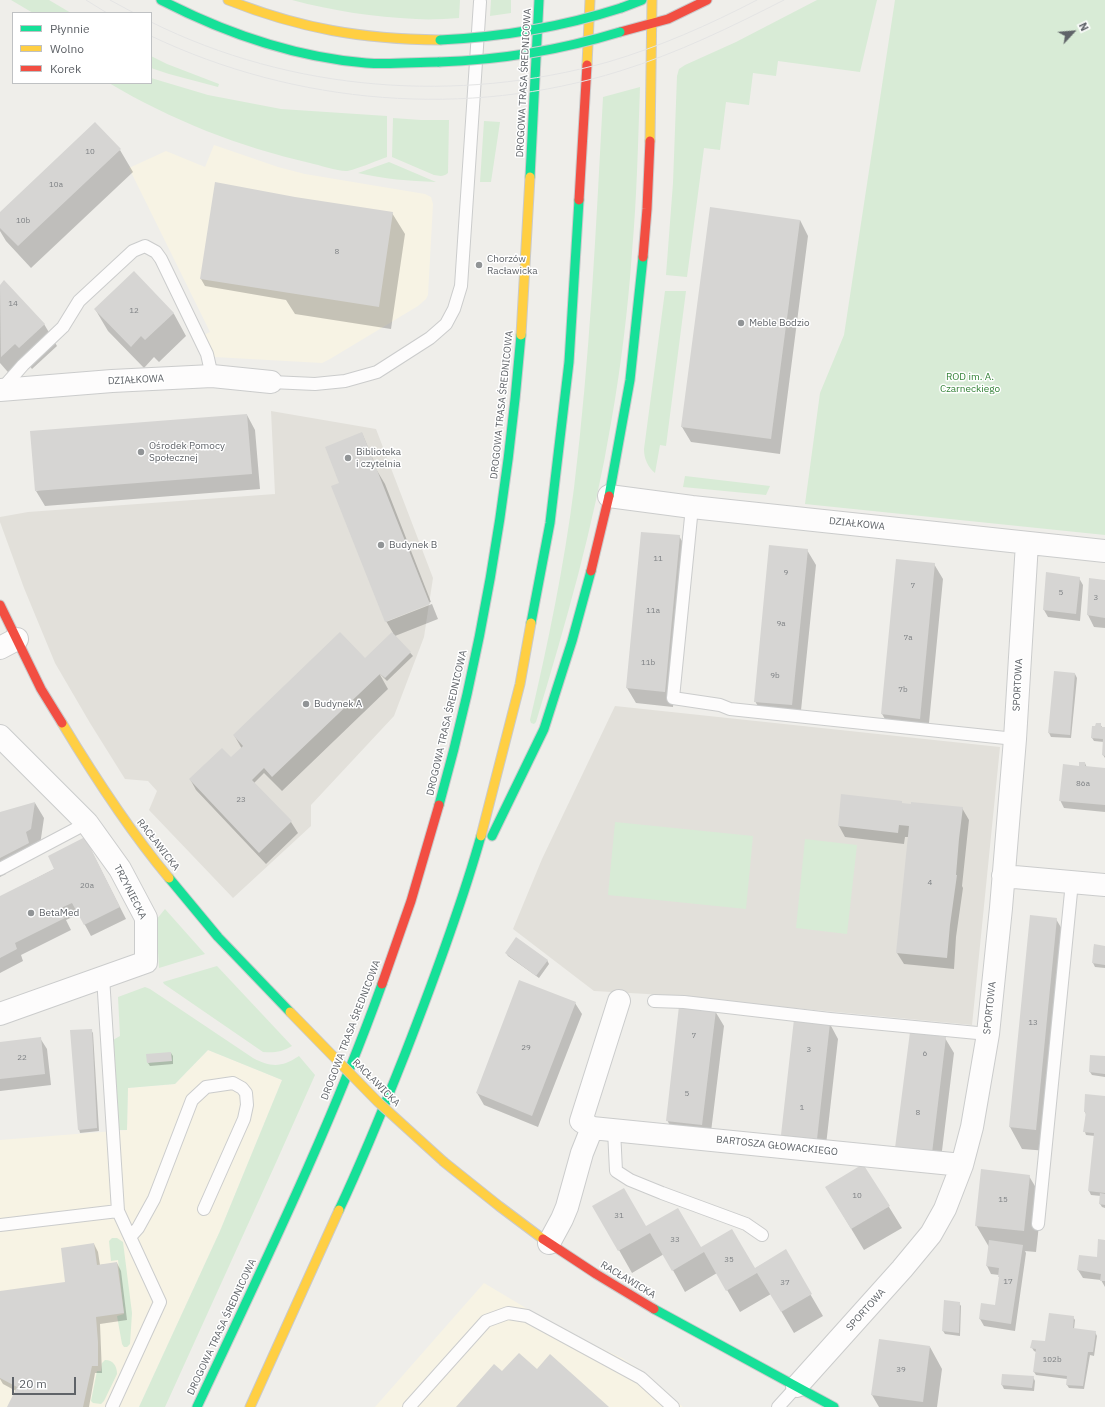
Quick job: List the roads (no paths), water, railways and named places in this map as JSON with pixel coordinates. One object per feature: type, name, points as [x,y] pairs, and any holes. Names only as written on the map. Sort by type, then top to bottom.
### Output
[{"type":"main road","points":[[161,0],[188,15],[235,34],[315,56],[371,63],[439,62],[487,59],[536,53],[577,44],[668,19],[707,0]]},
{"type":"main road","points":[[228,0],[269,16],[321,30],[378,38],[440,40],[490,37],[528,32],[585,19],[642,0]]},
{"type":"main road","name":"DROGOWA TRASA ŚREDNICOWA","points":[[197,1407],[294,1197],[351,1064],[401,930],[435,818],[454,748],[480,631],[500,517],[519,357],[539,0]]},
{"type":"main road","points":[[250,1407],[368,1147],[423,1008],[467,885],[490,805],[520,684],[550,523],[569,362],[577,247],[590,0]]},
{"type":"main road","points":[[467,885],[544,730],[572,641],[593,564],[609,496],[630,380],[647,209],[651,113],[653,23],[652,0]]},
{"type":"main road","points":[[529,24],[536,70]]},
{"type":"main road","name":"RACŁAWICKA","points":[[0,604],[8,644],[41,689],[93,774],[120,814],[160,867],[218,937],[378,1102],[444,1162],[487,1198],[595,1274],[663,1314],[834,1407]]},
{"type":"street","name":"DZIAŁKOWA","points":[[0,390],[112,381],[212,376],[271,382]]},
{"type":"street","name":"DZIAŁKOWA","points":[[609,496],[692,507],[1105,551]]},
{"type":"street","name":"SPORTOWA","points":[[796,1386],[902,1269],[931,1234],[945,1209],[962,1165],[972,1127],[988,1034],[1001,908],[1015,739],[1027,542]]},
{"type":"street","name":"TRZYNIECKA","points":[[0,736],[87,823],[120,869],[146,918],[146,962],[0,1014]]},
{"type":"street","points":[[1003,876],[1105,885]]},
{"type":"street","points":[[549,1243],[567,1207],[582,1153],[592,1128],[581,1121],[619,1001]]},
{"type":"street","name":"BARTOSZA GŁOWACKIEGO","points":[[592,1128],[962,1165]]},
{"type":"lane","points":[[271,382],[315,384],[346,381],[376,372],[430,338],[446,324],[454,309],[461,286],[480,1]]},
{"type":"lane","points":[[0,390],[23,365],[63,327],[79,301],[133,251],[145,246],[156,252],[161,260],[207,354],[212,376]]},
{"type":"lane","points":[[692,507],[673,698],[720,705],[730,709],[1015,739]]},
{"type":"lane","points":[[0,869],[87,823]]},
{"type":"lane","points":[[1038,1224],[1072,882]]},
{"type":"lane","points":[[103,977],[118,1211],[160,1302],[112,1407]]},
{"type":"lane","points":[[654,1001],[684,1002],[988,1034]]},
{"type":"lane","points":[[130,1237],[138,1228],[154,1199],[192,1100],[206,1087],[233,1083],[242,1088],[246,1093],[247,1105],[244,1119],[204,1209]]},
{"type":"lane","points":[[614,1130],[616,1171],[630,1180],[746,1224],[762,1235]]},
{"type":"lane","points":[[0,1225],[118,1211]]},
{"type":"lane","points":[[409,1407],[486,1321],[508,1313],[527,1316],[641,1378],[673,1407]]},
{"type":"lane","name":"SPORTOWA","points":[[778,1407],[796,1386]]},
{"type":"tram line","points":[[86,0],[105,12]]},
{"type":"tram line","points":[[110,0],[132,12]]},
{"type":"tram line","points":[[152,22],[205,46],[261,64],[318,76],[376,84],[434,86],[493,83],[551,75],[608,62],[646,50],[684,35],[757,0]]},
{"type":"tram line","points":[[152,36],[207,59],[264,77],[323,90],[382,97],[443,99],[503,95],[562,86],[620,71],[683,48],[724,30],[784,0]]},
{"type":"place","name":"Chorzów Racławicka","points":[[479,265]]},
{"type":"place","name":"Meble Bodzio","points":[[741,323]]},
{"type":"place","name":"Ośrodek Pomocy Społecznej","points":[[141,452]]},
{"type":"place","name":"Biblioteka i czytelnia","points":[[348,458]]},
{"type":"place","name":"Budynek B","points":[[381,545]]},
{"type":"place","name":"Budynek A","points":[[306,704]]},
{"type":"place","name":"BetaMed","points":[[31,913]]},
{"type":"park label","name":"ROD im. A. Czarneckiego","points":[[970,382]]}]
